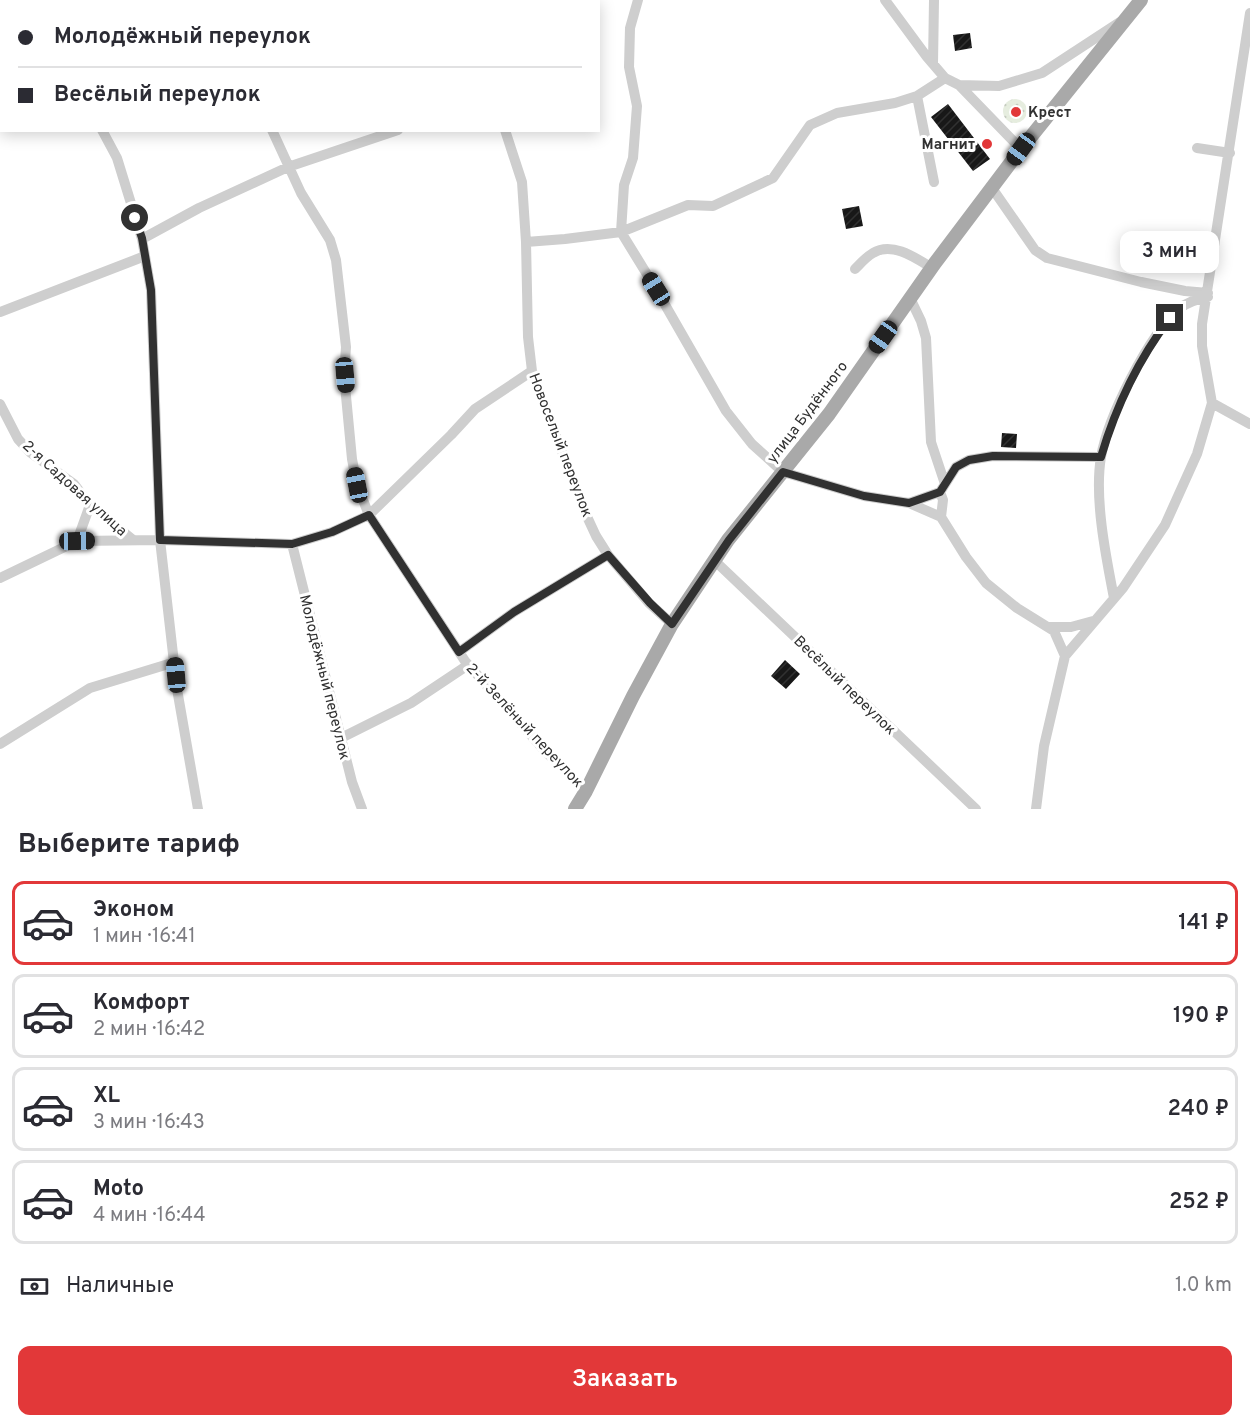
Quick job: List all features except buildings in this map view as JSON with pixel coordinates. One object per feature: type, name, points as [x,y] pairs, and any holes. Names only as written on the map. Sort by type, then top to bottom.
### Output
[{"type":"main road","name":"улица Будённого","points":[[579,807],[633,696],[672,624],[729,540],[829,414],[910,298],[1021,149],[1141,0]]},
{"type":"street","points":[[638,0],[630,28],[629,67],[637,106],[633,158],[624,184],[621,232],[726,411],[752,444],[783,472],[864,496],[909,503],[940,517],[986,583],[1017,608],[1048,627],[1058,637],[1065,656]]},
{"type":"street","points":[[885,0],[945,78],[959,85],[1021,149]]},
{"type":"street","points":[[933,64],[934,0]]},
{"type":"street","points":[[1036,809],[1044,746],[1065,656],[1123,588],[1165,525],[1197,454],[1212,403],[1202,346],[1202,324],[1250,14]]},
{"type":"street","points":[[959,85],[999,86],[1042,73],[1127,17]]},
{"type":"street","points":[[526,242],[621,232],[688,205],[714,206],[773,178],[810,125],[837,113],[895,103],[917,96],[945,78]]},
{"type":"street","points":[[917,96],[934,182]]},
{"type":"street","points":[[103,132],[117,158],[142,238],[151,290],[160,540],[177,688],[198,809]]},
{"type":"street","name":"2-й Зелёный переулок","points":[[273,132],[301,194],[330,240],[336,260],[346,347],[345,375],[352,459],[357,485],[369,515],[468,665],[545,751],[586,791]]},
{"type":"street","points":[[142,238],[199,208],[288,167],[392,132]]},
{"type":"street","name":"Новоселый переулок","points":[[506,132],[522,182],[528,337],[532,371],[583,508],[608,555],[650,603],[672,624]]},
{"type":"street","points":[[1197,148],[1230,153]]},
{"type":"street","points":[[992,188],[1035,250],[1047,258],[1141,282],[1208,295]]},
{"type":"street","points":[[855,270],[874,252],[892,249],[912,255],[932,268]]},
{"type":"street","points":[[0,312],[145,256]]},
{"type":"street","points":[[1114,598],[1101,504],[1101,457],[1110,427],[1130,379],[1150,344],[1180,308],[1208,295]]},
{"type":"street","points":[[910,298],[926,338],[932,442],[943,500],[940,517]]},
{"type":"street","name":"2-я Садовая улица","points":[[0,578],[77,541],[160,540],[292,544],[332,532],[369,515],[475,409],[532,371]]},
{"type":"street","points":[[1212,403],[1250,424]]},
{"type":"street","name":"2-я Садовая улица","points":[[0,404],[3,417],[31,453],[74,484],[90,505],[133,540]]},
{"type":"street","points":[[909,503],[942,488],[956,467],[969,460],[993,456],[1101,457]]},
{"type":"street","points":[[77,541],[90,505]]},
{"type":"street","name":"Молодёжный переулок","points":[[292,544],[340,738],[362,809]]},
{"type":"street","points":[[459,652],[514,612],[608,555]]},
{"type":"street","name":"Весёлый переулок","points":[[715,561],[976,809]]},
{"type":"street","points":[[1048,627],[1071,627],[1093,621]]},
{"type":"street","points":[[0,744],[90,688],[175,662]]},
{"type":"street","points":[[340,738],[411,703],[468,665]]},
{"type":"shaded area","points":[[1015,99],[1024,102],[1027,111],[1024,120],[1015,123],[1006,120],[1003,111],[1006,102]]},
{"type":"place","name":"Крест","points":[[1016,112]]},
{"type":"place","name":"Магнит","points":[[987,144]]},
{"type":"route","points":[[135,218],[142,238],[151,290],[160,540],[292,544],[332,532],[369,515],[459,652],[514,612],[608,555],[650,603],[672,624],[729,540],[783,472],[864,496],[909,503],[940,492],[956,467],[969,460],[993,456],[1101,457],[1110,427],[1130,379],[1150,344],[1170,318]]}]
